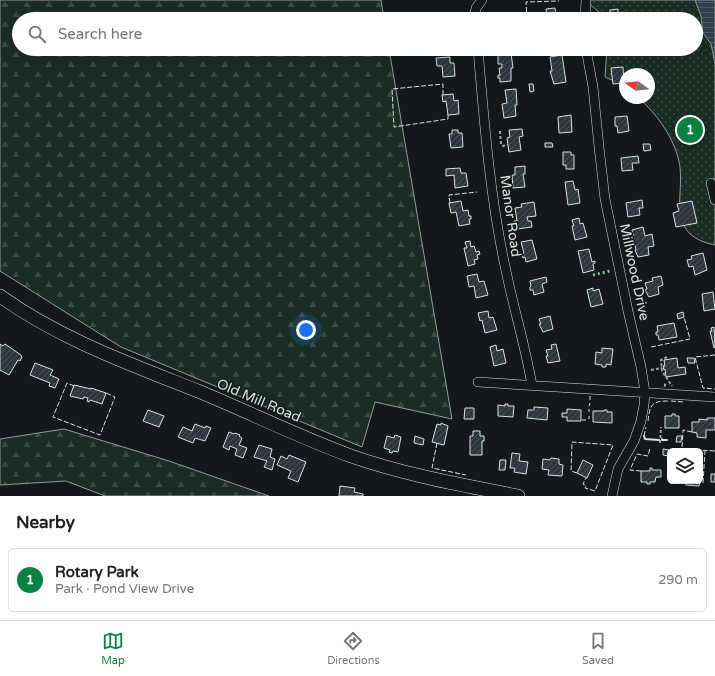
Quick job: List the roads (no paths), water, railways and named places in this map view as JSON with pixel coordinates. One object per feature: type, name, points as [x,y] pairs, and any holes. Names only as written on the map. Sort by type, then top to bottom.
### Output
[{"type":"main road","name":"Old Mill Road","points":[[0,296],[31,317],[74,340],[245,410],[313,441],[375,464],[476,492],[518,496]]},
{"type":"street","points":[[475,12],[476,8],[482,0]]},
{"type":"street","points":[[585,12],[586,0]]},
{"type":"street","name":"Manor Road","points":[[479,56],[486,132],[504,266],[524,341],[532,385]]},
{"type":"street","name":"Millwood Drive","points":[[587,56],[593,88],[598,146],[607,207],[628,311],[642,367],[644,392],[641,421],[634,441],[618,469],[612,496]]},
{"type":"street","points":[[711,183],[715,200]]},
{"type":"street","points":[[478,382],[715,397]]},
{"type":"water","points":[[695,0],[715,0],[715,63],[711,44],[703,33],[703,12],[700,12]]},
{"type":"place","name":"Rotary Park","points":[[690,130]]}]
